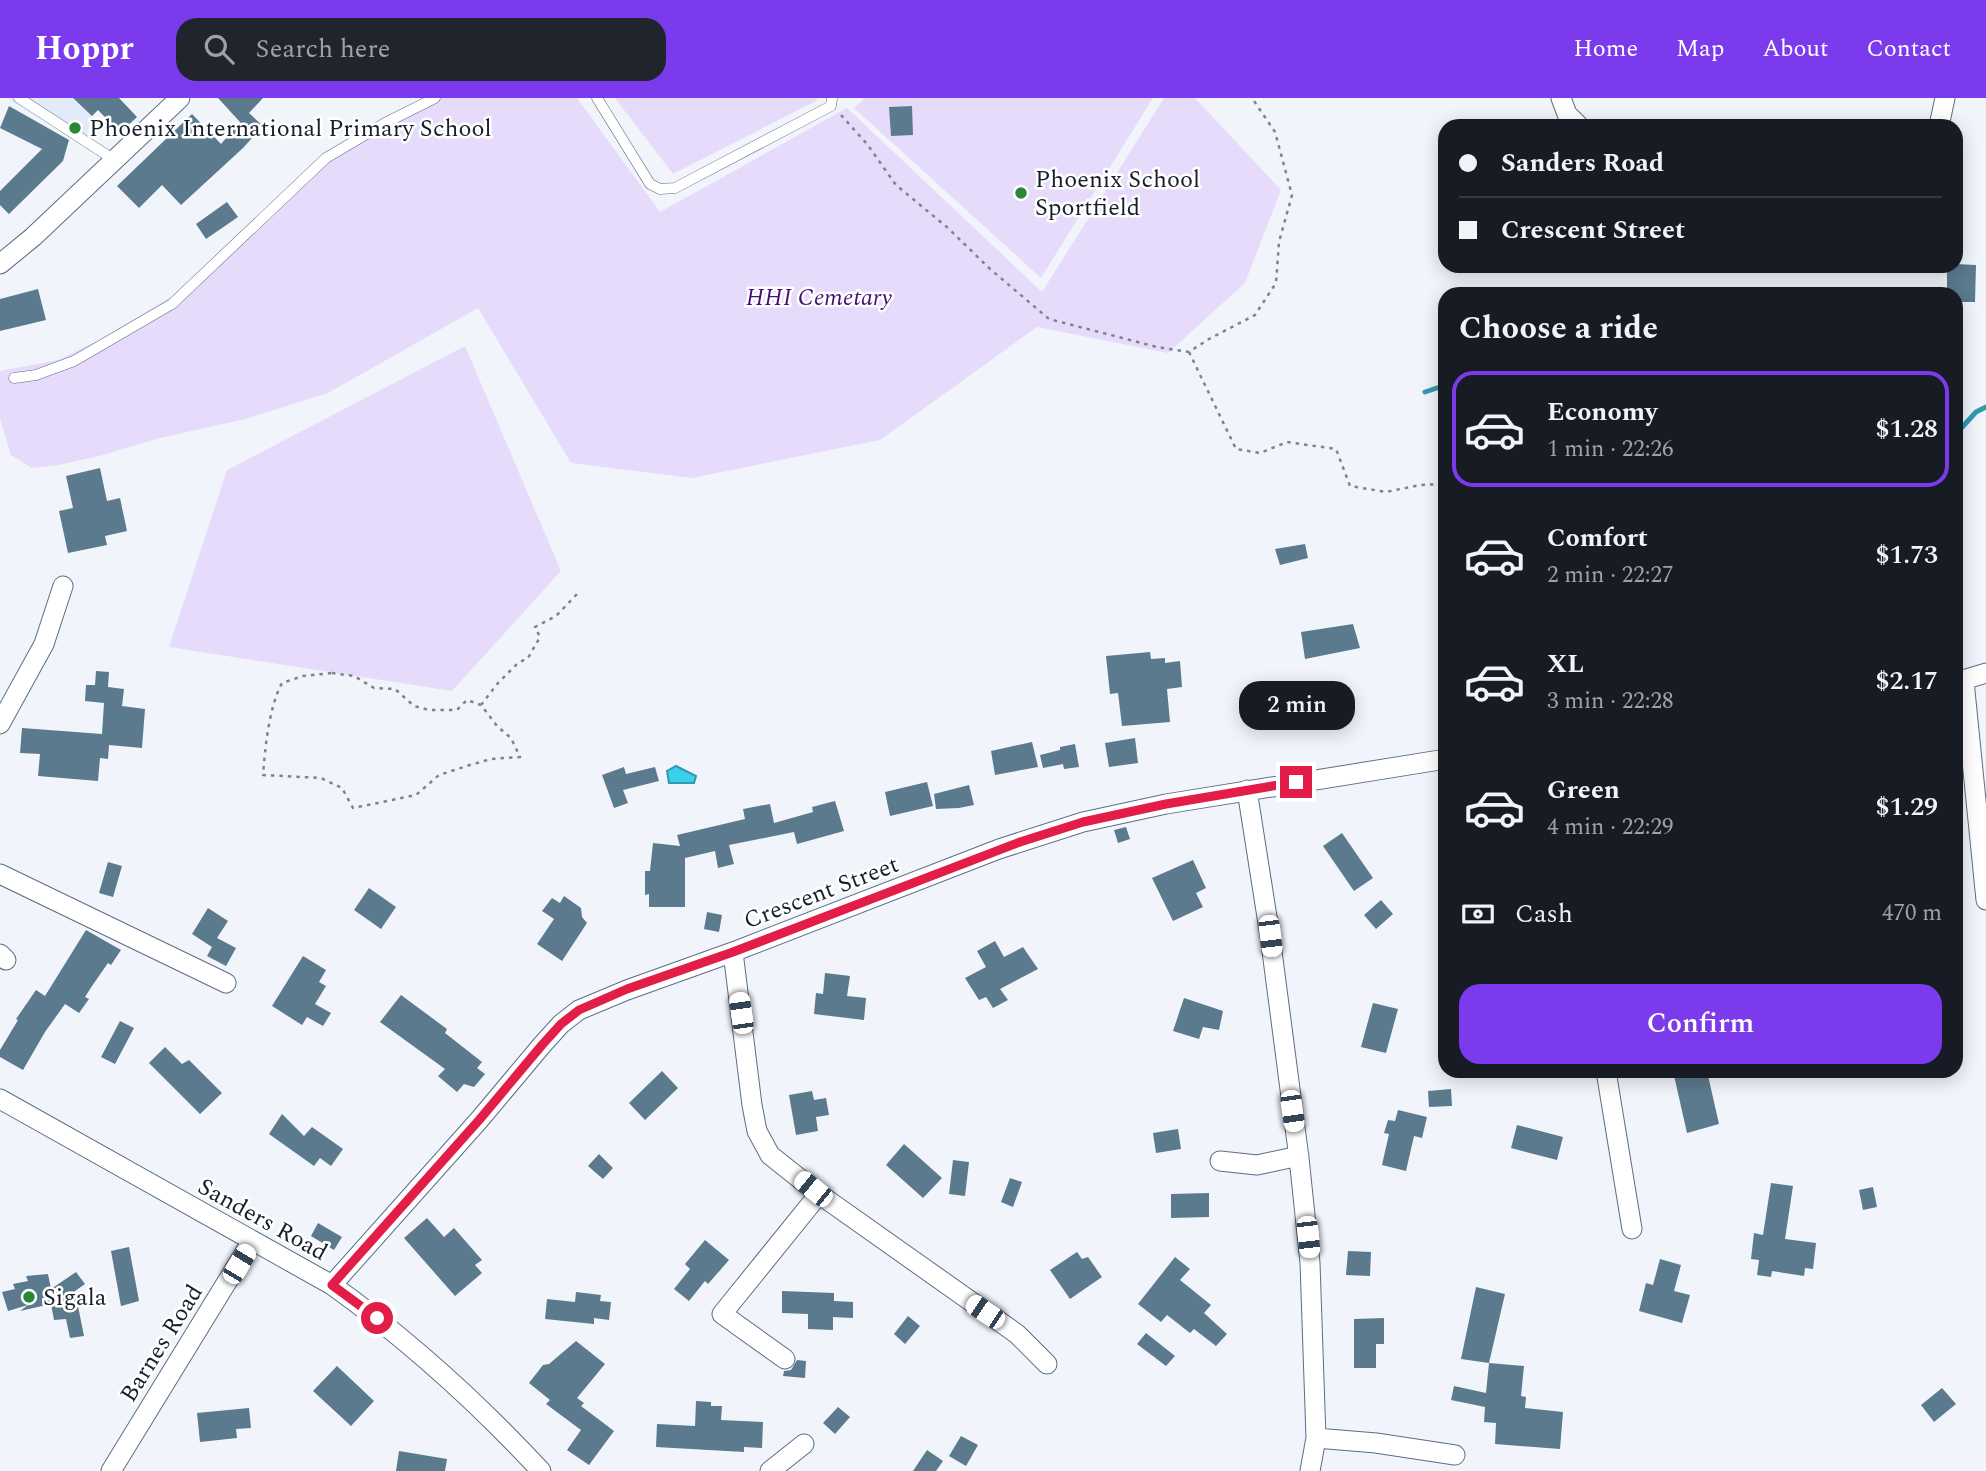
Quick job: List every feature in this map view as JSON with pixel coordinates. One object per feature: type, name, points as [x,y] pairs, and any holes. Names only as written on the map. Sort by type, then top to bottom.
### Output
[{"type":"street","points":[[0,264],[33,237],[180,98]]},
{"type":"street","points":[[1561,98],[1567,114],[1572,119]]},
{"type":"street","points":[[1941,119],[1945,98]]},
{"type":"street","points":[[0,724],[44,645],[64,586]]},
{"type":"street","points":[[1963,681],[1986,673]]},
{"type":"street","points":[[1963,707],[1986,900]]},
{"type":"street","name":"Crescent Street","points":[[332,1285],[561,1024],[579,1010],[627,989],[733,952],[999,849],[1083,822],[1166,804],[1438,760]]},
{"type":"street","points":[[1247,790],[1270,936],[1310,1263],[1316,1438],[1310,1471]]},
{"type":"street","points":[[0,874],[226,983]]},
{"type":"street","points":[[733,952],[752,1105],[757,1131],[770,1154],[819,1194],[1017,1334],[1047,1364]]},
{"type":"street","points":[[1607,1078],[1632,1229]]},
{"type":"street","name":"Sanders Road","points":[[0,1099],[332,1285],[377,1318],[460,1392],[541,1471]]},
{"type":"street","points":[[1220,1161],[1257,1165],[1299,1156]]},
{"type":"street","points":[[785,1359],[722,1314],[819,1194]]},
{"type":"street","name":"Barnes Road","points":[[111,1471],[253,1241]]},
{"type":"street","points":[[1316,1438],[1376,1443],[1455,1455]]},
{"type":"street","points":[[770,1471],[804,1444]]},
{"type":"lane","points":[[19,98],[113,159]]},
{"type":"lane","points":[[14,378],[36,375],[74,360],[172,304],[326,158],[385,123],[435,98]]},
{"type":"lane","points":[[597,98],[650,184],[667,190],[831,102]]},
{"type":"path","points":[[831,102],[867,144],[895,185],[948,228],[989,268],[1049,319],[1157,348],[1189,352],[1255,315],[1276,283],[1279,242],[1292,195],[1275,132],[1252,98]]},
{"type":"path","points":[[1189,352],[1236,449],[1260,453],[1287,442],[1336,449],[1350,486],[1386,492],[1438,484]]},
{"type":"path","points":[[481,705],[511,669],[528,658],[540,637],[535,626],[556,616],[579,592]]},
{"type":"path","points":[[332,673],[354,676],[374,688],[395,689],[414,706],[429,710],[457,710],[467,700],[481,705],[497,726],[511,738],[520,757],[492,759],[439,775],[416,795],[353,808],[342,788],[321,778],[263,775],[277,692],[282,683],[303,676],[332,673]]},
{"type":"shaded area","name":"Phoenix International Primary School","points":[[5,98],[97,98],[85,140]]},
{"type":"green space","name":"HHI Cemetary","points":[[430,98],[577,98],[660,212],[847,108],[1042,292],[1164,98],[1195,98],[1281,190],[1245,283],[1168,353],[1037,327],[880,440],[692,478],[571,463],[478,308],[328,393],[245,419],[58,465],[32,468],[11,455],[0,419],[0,371],[58,360],[101,339],[174,295],[325,156]]},
{"type":"green space","points":[[615,98],[816,98],[818,100],[673,174]]},
{"type":"green space","name":"Phoenix School Sportfield","points":[[865,98],[1153,98],[1041,278],[854,108]]},
{"type":"green space","points":[[465,346],[561,571],[452,691],[169,647],[227,470]]},
{"type":"water","points":[[676,766],[696,776],[694,783],[669,783],[667,771]]},
{"type":"building","points":[[73,98],[119,98],[137,117],[120,133],[98,110],[92,116]]},
{"type":"building","points":[[218,98],[263,98],[249,113],[263,126],[181,205],[162,185],[139,208],[117,186],[192,114],[221,144],[240,122]]},
{"type":"building","points":[[9,106],[69,140],[63,161],[9,214],[0,205],[0,191],[42,149],[0,128]]},
{"type":"building","points":[[912,106],[913,135],[891,136],[889,107]]},
{"type":"building","points":[[227,202],[238,217],[206,239],[196,224]]},
{"type":"building","points":[[1963,264],[1976,265],[1975,302],[1963,302],[1963,287],[1947,287],[1947,273],[1963,273]]},
{"type":"building","points":[[38,289],[46,320],[0,331],[0,299]]},
{"type":"building","points":[[100,468],[107,501],[120,498],[127,531],[105,536],[107,545],[68,553],[59,511],[73,508],[66,476]]},
{"type":"building","points":[[1305,544],[1308,558],[1280,565],[1275,549]]},
{"type":"building","points":[[1353,624],[1360,648],[1305,659],[1301,632]]},
{"type":"building","points":[[1150,652],[1151,659],[1165,658],[1165,663],[1180,661],[1182,687],[1167,689],[1170,722],[1122,726],[1118,693],[1110,694],[1106,656]]},
{"type":"building","points":[[96,671],[109,672],[108,687],[124,689],[122,706],[145,709],[142,748],[109,745],[108,759],[100,758],[98,781],[38,776],[40,754],[20,753],[22,728],[102,734],[104,703],[85,701],[86,685],[95,685]]},
{"type":"building","points":[[1135,738],[1138,763],[1109,767],[1105,743]]},
{"type":"building","points":[[1032,742],[1038,767],[995,775],[991,751]]},
{"type":"building","points":[[1075,744],[1079,767],[1064,769],[1063,764],[1043,768],[1040,755]]},
{"type":"building","points":[[624,767],[626,774],[655,767],[659,781],[623,790],[628,803],[614,808],[602,775]]},
{"type":"building","points":[[927,782],[933,806],[890,816],[885,792]]},
{"type":"building","points":[[969,785],[974,805],[936,809],[934,794]]},
{"type":"building","points":[[835,801],[844,831],[797,844],[794,832],[729,845],[734,864],[718,868],[715,851],[685,858],[685,907],[649,907],[649,894],[645,895],[645,871],[650,871],[653,843],[680,846],[677,835],[745,819],[743,809],[770,804],[774,823],[813,812],[812,807]]},
{"type":"building","points":[[1126,827],[1130,839],[1118,843],[1114,830]]},
{"type":"building","points":[[1342,833],[1373,878],[1354,891],[1323,846]]},
{"type":"building","points":[[1193,860],[1206,888],[1196,893],[1203,907],[1173,921],[1152,878]]},
{"type":"building","points":[[108,862],[122,866],[113,897],[99,893]]},
{"type":"building","points":[[369,888],[396,907],[381,929],[354,910]]},
{"type":"building","points":[[564,896],[581,908],[582,917],[587,923],[562,961],[537,944],[554,919],[542,911],[552,898],[560,903]]},
{"type":"building","points":[[1381,900],[1393,914],[1376,929],[1364,915]]},
{"type":"building","points":[[208,908],[228,921],[217,938],[236,948],[226,966],[207,956],[212,947],[192,934]]},
{"type":"building","points":[[707,912],[722,915],[719,932],[704,929]]},
{"type":"building","points":[[86,930],[121,950],[92,986],[85,997],[89,999],[79,1013],[65,1004],[23,1070],[0,1057],[0,1050],[18,1020],[16,1019],[36,990],[45,996]]},
{"type":"building","points":[[995,941],[1004,957],[1023,947],[1038,969],[1000,989],[1008,1000],[993,1008],[986,997],[979,1000],[965,978],[986,967],[977,951]]},
{"type":"building","points":[[303,956],[326,970],[319,982],[326,986],[315,1004],[331,1013],[323,1026],[307,1017],[302,1025],[272,1006]]},
{"type":"building","points":[[825,973],[850,976],[847,996],[866,998],[864,1020],[814,1014],[816,993],[823,994]]},
{"type":"building","points":[[401,995],[447,1029],[445,1033],[482,1062],[477,1068],[485,1074],[474,1087],[464,1084],[457,1092],[438,1076],[445,1069],[380,1022]]},
{"type":"building","points":[[1184,998],[1223,1011],[1219,1030],[1203,1027],[1199,1039],[1173,1031]]},
{"type":"building","points":[[1373,1003],[1398,1009],[1386,1053],[1361,1047]]},
{"type":"building","points":[[120,1021],[134,1028],[115,1064],[101,1057]]},
{"type":"building","points":[[165,1047],[182,1064],[189,1060],[222,1093],[200,1114],[149,1063]]},
{"type":"building","points":[[662,1071],[678,1088],[645,1120],[629,1103]]},
{"type":"building","points":[[1675,1078],[1709,1078],[1719,1124],[1687,1133]]},
{"type":"building","points":[[1451,1089],[1452,1106],[1429,1107],[1428,1091]]},
{"type":"building","points":[[812,1091],[814,1100],[826,1098],[829,1115],[816,1117],[818,1131],[796,1135],[789,1095]]},
{"type":"building","points":[[1398,1110],[1427,1117],[1422,1138],[1414,1136],[1406,1171],[1382,1165],[1389,1134],[1384,1133],[1388,1120],[1395,1121]]},
{"type":"building","points":[[282,1114],[304,1136],[312,1127],[343,1149],[331,1166],[320,1158],[314,1166],[269,1134]]},
{"type":"building","points":[[1517,1125],[1563,1137],[1557,1160],[1511,1148]]},
{"type":"building","points":[[1178,1129],[1181,1149],[1156,1153],[1153,1133]]},
{"type":"building","points":[[904,1144],[942,1178],[923,1198],[886,1165]]},
{"type":"building","points":[[599,1154],[613,1168],[603,1179],[588,1166]]},
{"type":"building","points":[[953,1160],[969,1162],[965,1196],[949,1194]]},
{"type":"building","points":[[1010,1178],[1022,1182],[1013,1207],[1001,1202]]},
{"type":"building","points":[[1771,1183],[1793,1186],[1785,1239],[1816,1243],[1813,1269],[1805,1268],[1804,1276],[1772,1271],[1771,1277],[1757,1275],[1759,1260],[1751,1259],[1754,1233],[1763,1235]]},
{"type":"building","points":[[1873,1187],[1877,1207],[1863,1210],[1859,1190]]},
{"type":"building","points":[[1209,1193],[1209,1217],[1171,1218],[1171,1194]]},
{"type":"building","points":[[427,1218],[444,1237],[454,1228],[482,1260],[475,1265],[482,1273],[455,1296],[404,1238]]},
{"type":"building","points":[[318,1223],[342,1237],[334,1250],[311,1236]]},
{"type":"building","points":[[705,1240],[729,1260],[708,1284],[705,1281],[689,1301],[674,1289],[690,1269],[685,1264]]},
{"type":"building","points":[[129,1247],[139,1301],[121,1306],[111,1251]]},
{"type":"building","points":[[1348,1251],[1371,1252],[1370,1276],[1346,1275]]},
{"type":"building","points":[[1077,1252],[1082,1259],[1088,1257],[1102,1277],[1070,1299],[1050,1270]]},
{"type":"building","points":[[1175,1257],[1190,1269],[1180,1280],[1211,1305],[1204,1313],[1227,1334],[1216,1346],[1194,1329],[1190,1333],[1167,1315],[1161,1322],[1138,1304]]},
{"type":"building","points":[[1660,1259],[1681,1265],[1674,1291],[1690,1295],[1682,1323],[1639,1311],[1646,1283],[1653,1285]]},
{"type":"building","points":[[76,1272],[85,1284],[75,1291],[84,1336],[70,1338],[66,1319],[54,1320],[51,1304],[20,1311],[28,1305],[8,1311],[2,1292],[15,1289],[13,1284],[28,1281],[26,1276],[48,1274],[51,1289]]},
{"type":"building","points":[[1476,1287],[1505,1294],[1489,1363],[1461,1359]]},
{"type":"building","points":[[782,1291],[834,1293],[834,1301],[853,1302],[853,1318],[833,1317],[833,1330],[808,1329],[808,1314],[782,1313]]},
{"type":"building","points":[[576,1292],[601,1295],[600,1301],[611,1302],[609,1320],[594,1318],[594,1324],[545,1319],[547,1299],[575,1302]]},
{"type":"building","points":[[908,1316],[920,1326],[905,1344],[894,1334]]},
{"type":"building","points":[[1384,1318],[1384,1344],[1376,1344],[1376,1368],[1354,1368],[1354,1319]]},
{"type":"building","points":[[1146,1333],[1175,1356],[1166,1366],[1137,1344]]},
{"type":"building","points":[[576,1341],[605,1364],[577,1398],[584,1403],[581,1406],[614,1431],[589,1465],[567,1450],[581,1430],[546,1404],[550,1400],[529,1383],[543,1365],[549,1364]]},
{"type":"building","points":[[797,1360],[806,1361],[805,1378],[783,1376],[784,1371],[791,1370]]},
{"type":"building","points":[[1489,1363],[1524,1366],[1521,1396],[1526,1397],[1525,1408],[1563,1412],[1560,1449],[1495,1444],[1496,1423],[1484,1422],[1485,1407],[1451,1400],[1454,1386],[1486,1393]]},
{"type":"building","points":[[337,1366],[374,1401],[351,1426],[313,1391]]},
{"type":"building","points":[[1942,1388],[1956,1404],[1934,1422],[1921,1405]]},
{"type":"building","points":[[696,1401],[722,1406],[721,1420],[763,1422],[762,1448],[744,1447],[744,1452],[656,1447],[657,1424],[695,1426]]},
{"type":"building","points":[[838,1407],[850,1417],[835,1434],[823,1423]]},
{"type":"building","points":[[249,1408],[251,1428],[236,1429],[237,1438],[200,1442],[197,1413]]},
{"type":"building","points":[[961,1436],[978,1445],[966,1466],[949,1456]]},
{"type":"building","points":[[927,1450],[943,1461],[936,1471],[913,1471]]},
{"type":"building","points":[[399,1451],[447,1459],[445,1471],[396,1471]]},
{"type":"waterway","points":[[1425,392],[1438,388]]},
{"type":"waterway","points":[[1963,426],[1976,412],[1986,407]]},
{"type":"place","name":"Phoenix International Primary School","points":[[75,128]]},
{"type":"place","name":"Phoenix School Sportfield","points":[[1021,193]]},
{"type":"place","name":"Sigala","points":[[29,1297]]},
{"type":"route","points":[[377,1318],[332,1285],[542,1045],[561,1024],[579,1010],[627,989],[733,952],[1020,842],[1083,822],[1166,804],[1296,782]]}]
